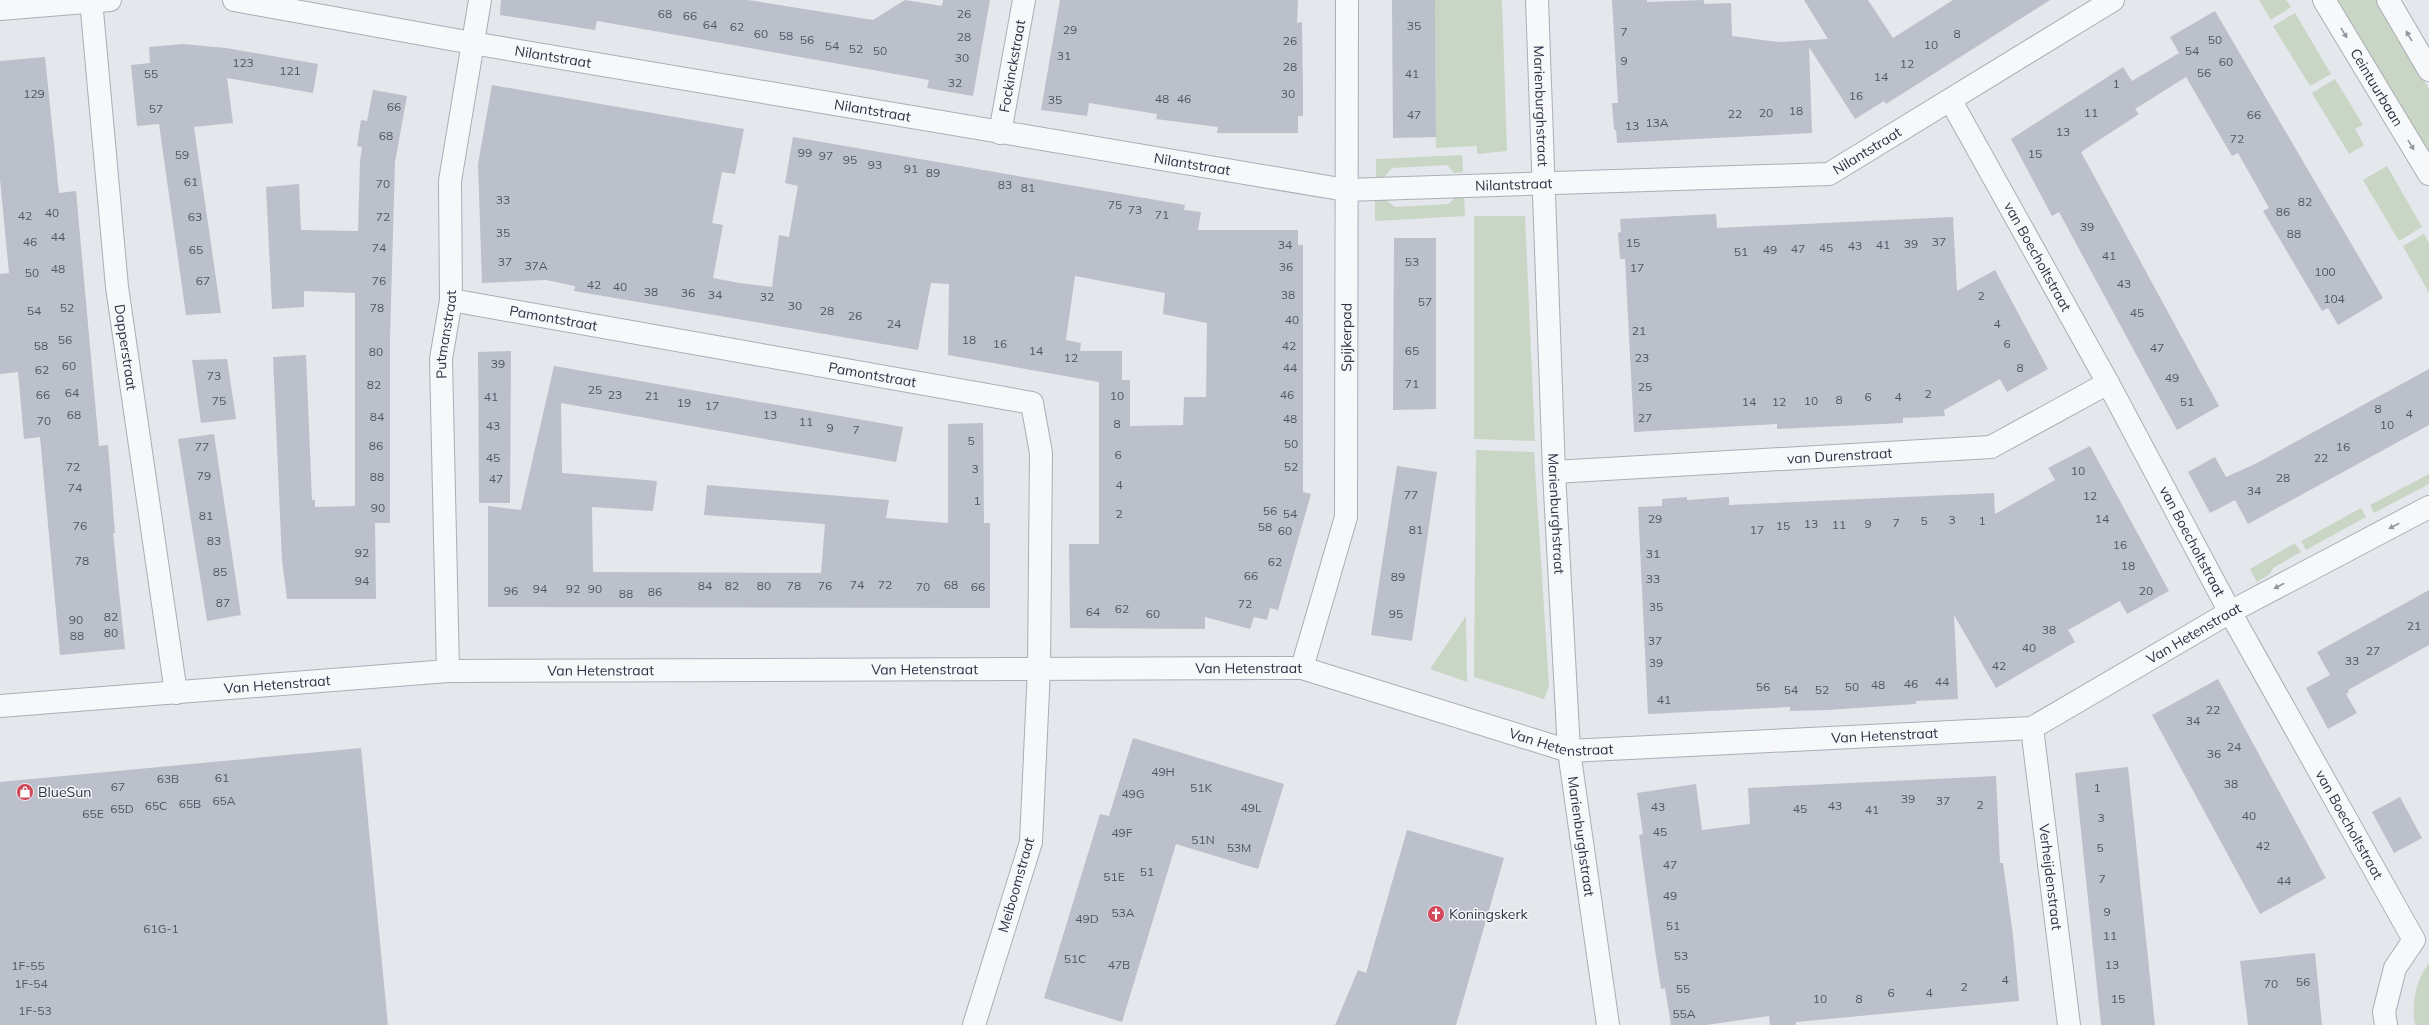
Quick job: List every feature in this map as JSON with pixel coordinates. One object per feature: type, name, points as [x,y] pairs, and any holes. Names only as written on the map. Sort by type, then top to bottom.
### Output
[{"type":"street","points":[[0,9],[98,0]]},
{"type":"street","name":"Dapperstraat","points":[[98,0],[118,287],[176,693]]},
{"type":"street","name":"Nilantstraat","points":[[234,0],[472,43],[1346,190],[1829,174],[1951,101],[2114,0]]},
{"type":"street","name":"Putmanstraat","points":[[448,671],[440,360],[451,300],[450,181],[480,0]]},
{"type":"street","name":"Fockinckstraat","points":[[1000,133],[1024,0]]},
{"type":"street","name":"Spijkerpad","points":[[1302,668],[1346,518],[1347,0]]},
{"type":"street","name":"Marienburghstraat","points":[[1537,0],[1554,472],[1569,750],[1608,1025]]},
{"type":"street","name":"Ceintuurbaan","points":[[2324,0],[2429,174]]},
{"type":"street","points":[[2388,0],[2429,70]]},
{"type":"street","name":"van Boecholtstraat","points":[[1951,101],[2108,382],[2230,612],[2422,935],[2395,968],[2384,1012],[2386,1025]]},
{"type":"street","name":"Pamontstraat","points":[[451,300],[1032,403],[1041,453],[1039,668]]},
{"type":"street","name":"van Durenstraat","points":[[1554,472],[1992,447],[2108,382]]},
{"type":"street","name":"Van Hetenstraat","points":[[0,706],[448,671],[1302,668],[1569,750],[2032,728],[2230,612],[2429,507]]},
{"type":"street","name":"Meiboomstraat","points":[[974,1025],[1031,842],[1039,668]]},
{"type":"street","name":"Verheijdenstraat","points":[[2032,728],[2069,1025]]},
{"type":"green space","points":[[1435,0],[1502,0],[1507,151],[1477,154],[1477,146],[1436,148]]},
{"type":"green space","points":[[2259,0],[2286,0],[2291,7],[2271,20]]},
{"type":"green space","points":[[2331,0],[2378,0],[2429,89],[2429,169]]},
{"type":"green space","points":[[2295,13],[2331,74],[2310,86],[2273,26]]},
{"type":"green space","points":[[2335,79],[2363,125],[2355,129],[2364,145],[2349,154],[2312,93]]},
{"type":"green space","points":[[1462,155],[1463,172],[1454,173],[1447,165],[1392,168],[1384,177],[1376,177],[1376,159]]},
{"type":"green space","points":[[2387,166],[2422,227],[2399,241],[2363,180]]},
{"type":"green space","points":[[1464,194],[1465,216],[1375,221],[1375,200],[1386,200],[1395,207],[1449,204],[1457,195]]},
{"type":"green space","points":[[1474,216],[1525,216],[1535,441],[1474,439]]},
{"type":"green space","points":[[2424,234],[2429,243],[2429,293],[2403,246]]},
{"type":"green space","points":[[1476,450],[1534,452],[1549,686],[1544,699],[1474,677]]},
{"type":"green space","points":[[2429,474],[2429,484],[2374,513],[2370,505]]},
{"type":"green space","points":[[2361,508],[2366,517],[2306,550],[2301,541]]},
{"type":"green space","points":[[2295,543],[2301,552],[2273,568],[2270,574],[2257,582],[2250,569]]},
{"type":"green space","points":[[1466,616],[1467,682],[1430,669]]},
{"type":"green space","points":[[2429,963],[2429,1025],[2415,1025],[2414,1001],[2416,992],[2421,977]]},
{"type":"building","points":[[501,0],[748,0],[873,20],[905,0],[942,6],[943,0],[990,0],[973,96],[927,88],[929,80],[597,21],[595,30],[500,15]]},
{"type":"building","points":[[1060,0],[1298,0],[1297,23],[1302,22],[1303,116],[1298,116],[1298,133],[1217,133],[1218,127],[1156,119],[1157,114],[1089,103],[1087,116],[1041,110]]},
{"type":"building","points":[[1392,0],[1435,0],[1436,137],[1393,138]]},
{"type":"building","points":[[1612,0],[1647,0],[1647,2],[1704,0],[1704,4],[1731,3],[1732,36],[1778,42],[1828,39],[1804,0],[1868,0],[1893,38],[1953,0],[2050,0],[1886,104],[1884,101],[1855,119],[1809,47],[1812,133],[1617,143],[1616,130],[1614,130],[1612,103],[1618,103]]},
{"type":"building","points":[[2215,11],[2383,298],[2338,325],[2328,308],[2322,311],[2263,211],[2269,208],[2238,153],[2232,156],[2186,77],[2135,109],[2139,114],[2081,152],[2219,406],[2177,430],[2059,212],[2052,216],[2011,139],[2123,67],[2132,81],[2179,53],[2170,37]]},
{"type":"building","points":[[183,44],[226,48],[318,64],[313,93],[227,78],[233,123],[194,127],[221,313],[186,315],[159,124],[137,126],[131,65],[150,63],[149,47]]},
{"type":"building","points":[[45,57],[59,193],[76,191],[99,446],[108,445],[115,533],[113,533],[125,649],[60,655],[40,437],[24,439],[18,372],[0,374],[0,274],[9,273],[0,179],[0,61]]},
{"type":"building","points":[[492,85],[744,129],[735,174],[722,172],[712,223],[723,225],[713,278],[772,287],[779,235],[789,237],[798,186],[785,183],[793,137],[1185,205],[1184,210],[1201,212],[1198,230],[1298,230],[1298,245],[1303,245],[1303,492],[1311,494],[1278,610],[1270,608],[1267,620],[1254,617],[1250,629],[1205,617],[1205,629],[1070,628],[1069,544],[1099,544],[1099,382],[948,355],[949,284],[931,283],[918,350],[574,291],[575,286],[546,280],[482,283],[478,164]],"holes":[[[1075,276],[1165,293],[1163,314],[1207,323],[1206,397],[1184,397],[1183,425],[1130,426],[1130,380],[1122,380],[1122,351],[1080,351],[1081,343],[1066,340]]]},
{"type":"building","points":[[373,90],[407,96],[395,162],[390,338],[390,523],[375,523],[376,599],[287,599],[282,560],[273,357],[306,355],[312,500],[315,500],[315,507],[355,506],[355,293],[304,291],[304,307],[272,309],[266,187],[299,184],[301,230],[358,231],[360,161],[362,147],[357,146],[361,120],[367,121]]},
{"type":"building","points":[[1716,214],[1717,228],[1953,217],[1957,291],[1995,270],[2048,369],[2007,392],[2000,379],[1944,410],[1945,416],[1903,418],[1903,423],[1777,429],[1777,424],[1634,432],[1625,259],[1620,259],[1618,233],[1621,232],[1620,219]]},
{"type":"building","points":[[1394,238],[1436,238],[1436,409],[1393,410]]},
{"type":"building","points":[[511,351],[510,503],[479,503],[478,352]]},
{"type":"building","points":[[227,359],[236,419],[201,423],[192,360]]},
{"type":"building","points":[[554,366],[903,427],[896,462],[561,403],[562,473],[657,481],[653,511],[592,507],[593,572],[821,573],[825,524],[704,515],[707,485],[889,500],[886,518],[948,523],[948,424],[983,423],[984,523],[990,523],[990,608],[488,607],[488,506],[521,510]]},
{"type":"building","points":[[2429,369],[2429,425],[2248,524],[2235,500],[2210,513],[2188,472],[2215,457],[2226,477],[2255,464]]},
{"type":"building","points":[[214,434],[241,615],[207,621],[178,439]]},
{"type":"building","points":[[2090,446],[2169,591],[2127,614],[2120,601],[2068,630],[2075,642],[1996,688],[1954,615],[1958,699],[1916,701],[1916,704],[1828,710],[1790,711],[1790,707],[1648,714],[1638,507],[1662,506],[1662,499],[1687,497],[1687,500],[1729,497],[1729,505],[1994,493],[1995,514],[2055,480],[2048,468]]},
{"type":"building","points":[[1397,466],[1437,472],[1412,641],[1371,635]]},
{"type":"building","points":[[2429,590],[2429,645],[2348,690],[2349,692],[2346,694],[2357,713],[2328,729],[2306,688],[2330,675],[2317,652]]},
{"type":"building","points":[[2218,679],[2326,878],[2260,914],[2152,715]]},
{"type":"building","points":[[1133,738],[1284,784],[1258,869],[1176,844],[1122,1022],[1044,998],[1100,814],[1109,816]]},
{"type":"building","points":[[361,748],[388,1025],[0,1025],[0,782]]},
{"type":"building","points":[[2128,767],[2155,1025],[2101,1025],[2075,773]]},
{"type":"building","points":[[1996,776],[2000,863],[2003,863],[2013,935],[2019,1001],[1796,1022],[1796,1025],[1770,1025],[1769,1016],[1706,1025],[1671,1025],[1665,988],[1661,989],[1655,950],[1639,835],[1643,834],[1637,793],[1696,784],[1702,830],[1750,824],[1748,788]]},
{"type":"building","points":[[2400,797],[2422,838],[2394,853],[2372,812]]},
{"type":"building","name":"Koningskerk","points":[[1407,830],[1504,858],[1456,1025],[1335,1025],[1358,970],[1366,973]]},
{"type":"building","points":[[2315,953],[2322,1025],[2248,1025],[2240,961]]},
{"type":"place","name":"BlueSun","points":[[25,792]]},
{"type":"place","name":"Koningskerk","points":[[1436,914]]}]
